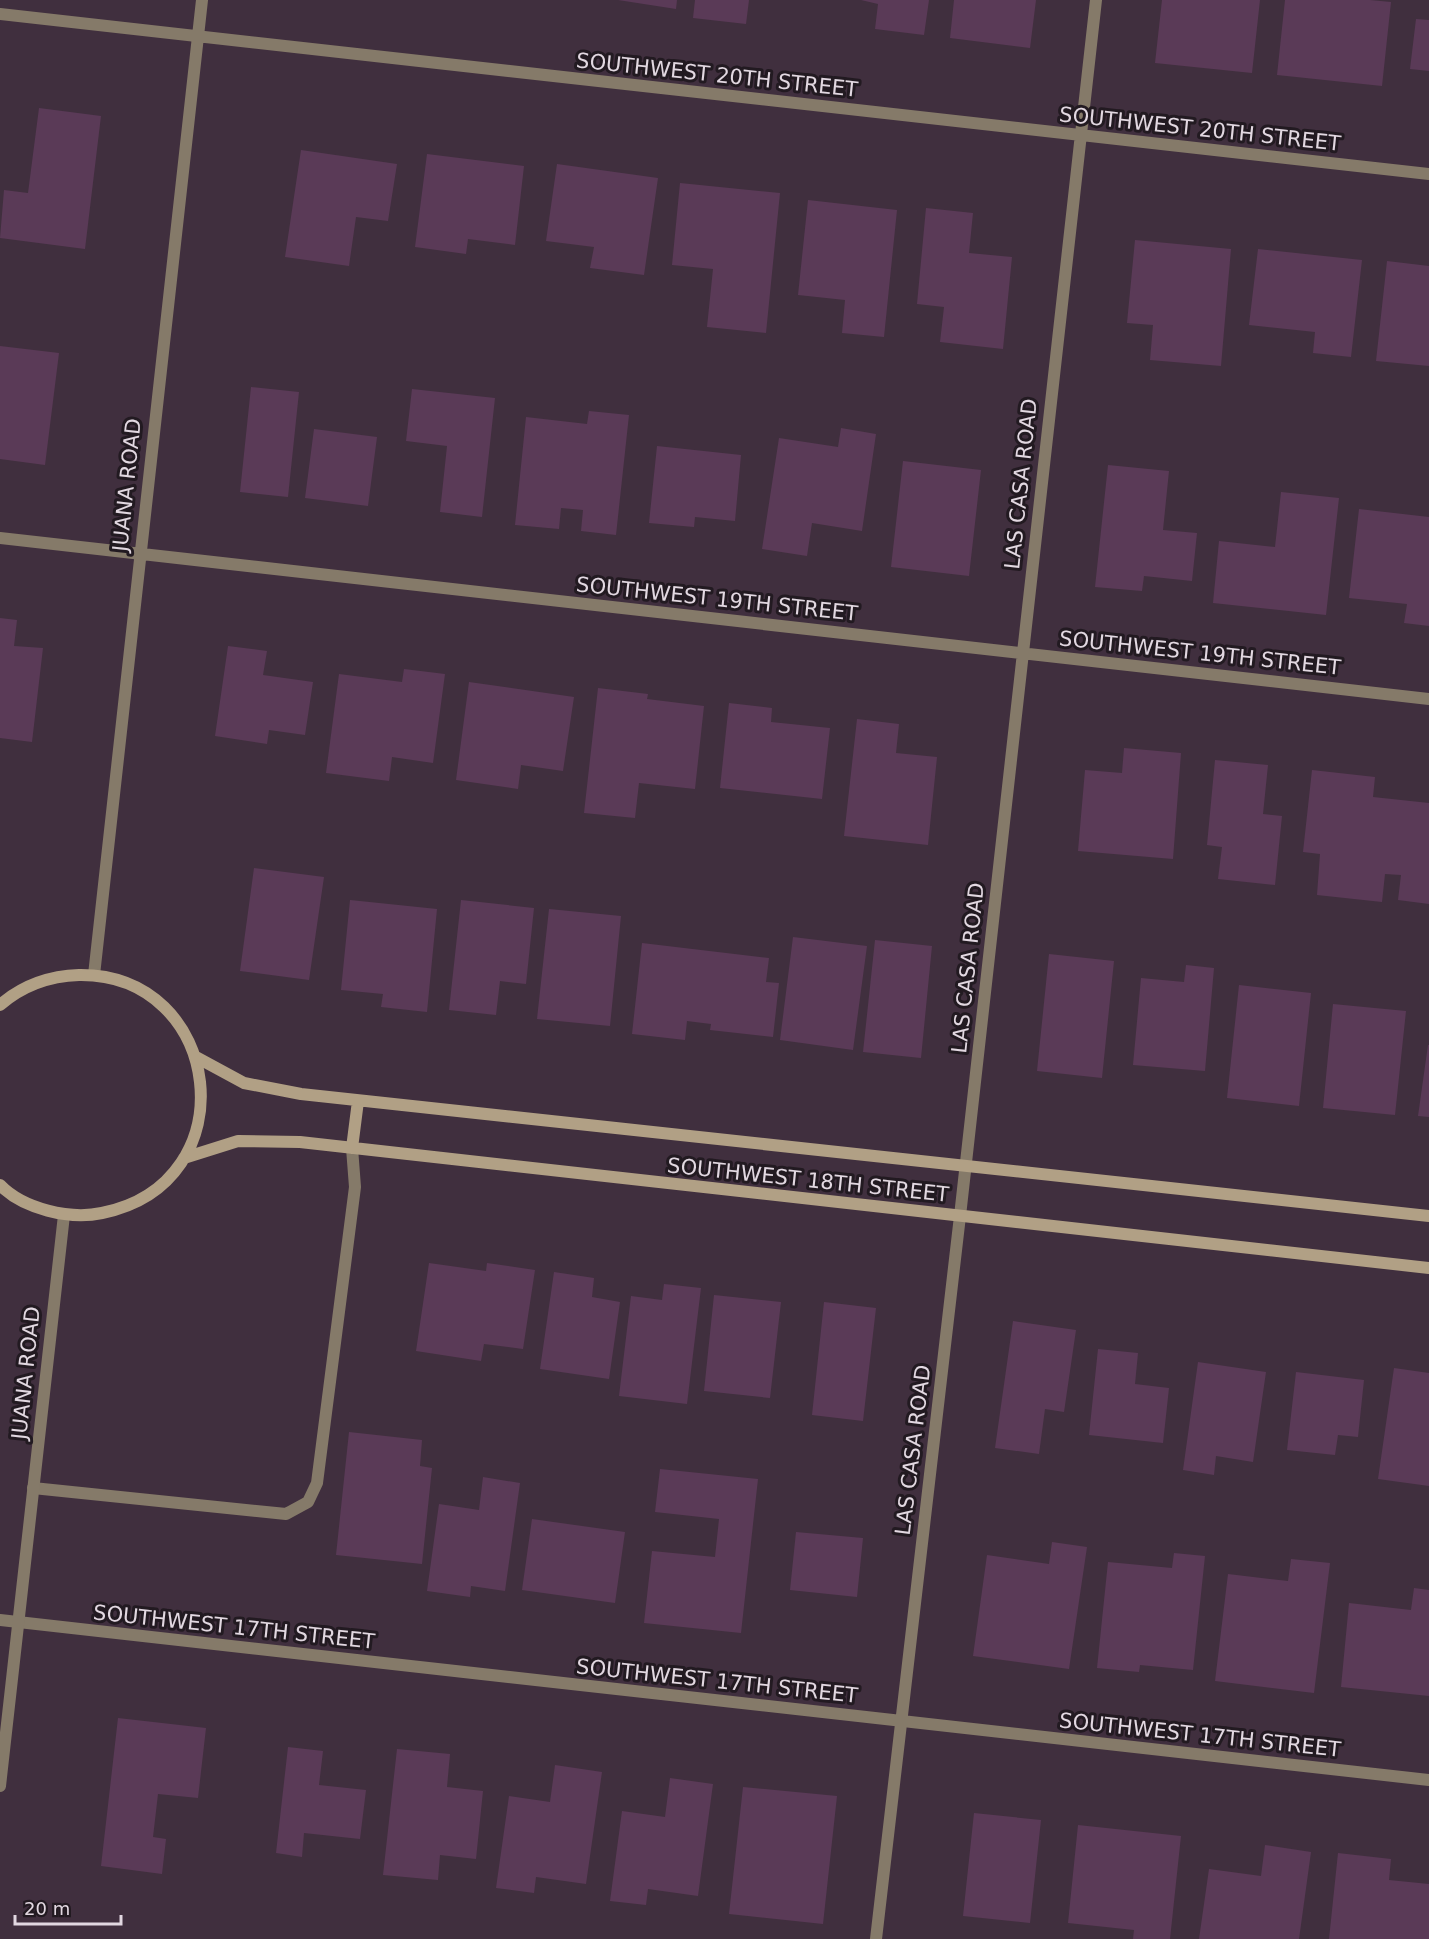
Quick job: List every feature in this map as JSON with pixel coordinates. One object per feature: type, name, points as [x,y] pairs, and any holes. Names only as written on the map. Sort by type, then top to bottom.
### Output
[{"type":"main road","points":[[0,1005],[29,984],[72,975],[93,975],[127,983],[157,1001],[180,1027],[196,1057],[201,1083],[201,1109],[195,1134],[184,1158],[167,1180],[145,1198],[120,1210],[92,1215],[64,1215],[32,1205],[0,1185]]},
{"type":"main road","name":"SOUTHWEST 18TH STREET","points":[[196,1057],[244,1083],[301,1094],[1429,1216]]},
{"type":"main road","points":[[352,1148],[358,1101]]},
{"type":"main road","name":"SOUTHWEST 18TH STREET","points":[[184,1158],[238,1141],[300,1142],[1429,1268]]},
{"type":"street","name":"JUANA ROAD","points":[[93,975],[202,0]]},
{"type":"street","name":"LAS CASA ROAD","points":[[876,1939],[966,1167],[1096,0]]},
{"type":"street","name":"SOUTHWEST 20TH STREET","points":[[0,14],[1429,174]]},
{"type":"street","name":"SOUTHWEST 19TH STREET","points":[[0,538],[1429,699]]},
{"type":"street","points":[[33,1488],[286,1514],[308,1502],[317,1483],[355,1187],[352,1148]]},
{"type":"street","name":"JUANA ROAD","points":[[0,1786],[64,1215]]},
{"type":"street","name":"SOUTHWEST 17TH STREET","points":[[0,1620],[1429,1780]]},
{"type":"building","points":[[618,0],[677,0],[676,9]]},
{"type":"building","points":[[695,0],[749,0],[746,24],[693,18]]},
{"type":"building","points":[[861,0],[929,0],[924,35],[875,29],[878,4]]},
{"type":"building","points":[[954,0],[1036,0],[1030,48],[950,38]]},
{"type":"building","points":[[1162,0],[1260,0],[1252,73],[1155,63]]},
{"type":"building","points":[[1285,0],[1391,2],[1382,86],[1277,75]]},
{"type":"building","points":[[1416,19],[1429,20],[1429,71],[1410,69]]},
{"type":"building","points":[[39,108],[101,116],[85,249],[0,238],[4,190],[28,193]]},
{"type":"building","points":[[301,150],[397,164],[388,221],[356,217],[349,266],[285,257]]},
{"type":"building","points":[[427,154],[524,166],[515,245],[468,239],[466,254],[415,247]]},
{"type":"building","points":[[557,164],[658,178],[644,275],[590,268],[594,247],[546,241]]},
{"type":"building","points":[[680,183],[780,193],[766,333],[707,327],[713,269],[672,265]]},
{"type":"building","points":[[808,200],[897,210],[884,337],[842,333],[845,300],[798,295]]},
{"type":"building","points":[[926,208],[973,213],[969,253],[1012,257],[1003,349],[940,342],[944,307],[917,304]]},
{"type":"building","points":[[1135,240],[1231,249],[1221,366],[1150,360],[1153,325],[1127,323]]},
{"type":"building","points":[[1258,249],[1362,260],[1351,357],[1313,353],[1315,332],[1249,325]]},
{"type":"building","points":[[1387,261],[1429,266],[1429,366],[1376,361]]},
{"type":"building","points":[[0,346],[59,353],[45,465],[0,459]]},
{"type":"building","points":[[251,387],[299,392],[288,497],[240,492]]},
{"type":"building","points":[[412,389],[495,398],[482,517],[440,512],[447,446],[406,441]]},
{"type":"building","points":[[589,411],[629,415],[616,535],[581,531],[583,510],[561,508],[559,529],[515,525],[526,417],[587,424]]},
{"type":"building","points":[[841,428],[876,434],[862,531],[812,523],[807,556],[762,549],[779,438],[838,447]]},
{"type":"building","points":[[314,429],[377,437],[368,506],[305,498]]},
{"type":"building","points":[[657,446],[741,455],[735,521],[695,517],[694,527],[649,523]]},
{"type":"building","points":[[903,461],[981,470],[969,576],[891,567]]},
{"type":"building","points":[[1108,465],[1169,471],[1163,530],[1197,533],[1192,581],[1144,576],[1142,591],[1095,587]]},
{"type":"building","points":[[1281,492],[1339,498],[1326,615],[1213,603],[1219,541],[1275,547]]},
{"type":"building","points":[[1359,509],[1429,517],[1429,626],[1404,623],[1407,604],[1349,598]]},
{"type":"building","points":[[0,618],[17,620],[14,646],[43,648],[32,742],[0,738]]},
{"type":"building","points":[[228,646],[267,651],[263,675],[313,682],[305,735],[269,730],[267,744],[215,736]]},
{"type":"building","points":[[404,669],[445,674],[433,763],[392,757],[389,781],[326,773],[339,674],[402,682]]},
{"type":"building","points":[[469,682],[574,697],[563,771],[521,765],[518,789],[456,780]]},
{"type":"building","points":[[598,688],[648,694],[647,699],[704,706],[695,789],[639,783],[635,818],[584,813]]},
{"type":"building","points":[[729,703],[772,708],[771,722],[830,728],[822,799],[720,788]]},
{"type":"building","points":[[857,719],[899,724],[896,753],[937,757],[928,845],[844,836]]},
{"type":"building","points":[[1124,748],[1181,753],[1173,859],[1078,851],[1085,770],[1122,773]]},
{"type":"building","points":[[1215,760],[1268,765],[1263,814],[1282,816],[1275,885],[1218,879],[1222,847],[1207,845]]},
{"type":"building","points":[[1312,770],[1375,777],[1373,797],[1429,803],[1429,904],[1398,900],[1401,875],[1385,874],[1382,902],[1317,895],[1320,854],[1303,852]]},
{"type":"building","points":[[254,868],[324,877],[309,980],[240,971]]},
{"type":"building","points":[[350,900],[437,909],[427,1012],[381,1007],[383,994],[341,990]]},
{"type":"building","points":[[461,900],[534,908],[526,984],[500,981],[496,1015],[449,1010]]},
{"type":"building","points":[[549,909],[621,916],[610,1026],[537,1019]]},
{"type":"building","points":[[793,937],[867,946],[853,1050],[780,1040]]},
{"type":"building","points":[[875,940],[932,946],[921,1058],[863,1052]]},
{"type":"building","points":[[642,943],[769,958],[766,982],[779,983],[773,1037],[710,1030],[711,1024],[687,1021],[685,1040],[632,1034]]},
{"type":"building","points":[[1049,954],[1114,961],[1102,1078],[1037,1071]]},
{"type":"building","points":[[1186,965],[1214,968],[1205,1071],[1133,1065],[1141,978],[1184,982]]},
{"type":"building","points":[[1239,985],[1311,993],[1299,1106],[1227,1098]]},
{"type":"building","points":[[1333,1004],[1406,1011],[1395,1115],[1323,1108]]},
{"type":"building","points":[[1429,1045],[1429,1117],[1418,1116]]},
{"type":"building","points":[[429,1263],[486,1271],[487,1263],[535,1270],[523,1349],[484,1344],[481,1361],[416,1351]]},
{"type":"building","points":[[554,1272],[594,1278],[592,1297],[620,1302],[609,1379],[540,1369]]},
{"type":"building","points":[[664,1284],[701,1288],[687,1404],[619,1396],[631,1296],[662,1300]]},
{"type":"building","points":[[714,1295],[781,1302],[770,1398],[704,1391]]},
{"type":"building","points":[[824,1302],[876,1308],[863,1421],[812,1415]]},
{"type":"building","points":[[1013,1321],[1076,1330],[1064,1412],[1045,1409],[1039,1454],[995,1448]]},
{"type":"building","points":[[1098,1349],[1138,1353],[1135,1384],[1169,1388],[1163,1443],[1089,1435]]},
{"type":"building","points":[[1198,1362],[1266,1372],[1253,1462],[1216,1456],[1214,1475],[1183,1470]]},
{"type":"building","points":[[1394,1368],[1429,1373],[1429,1486],[1378,1479]]},
{"type":"building","points":[[1296,1372],[1364,1380],[1358,1437],[1338,1435],[1335,1455],[1287,1450]]},
{"type":"building","points":[[349,1432],[422,1440],[420,1466],[432,1468],[422,1564],[336,1555]]},
{"type":"building","points":[[660,1469],[758,1479],[741,1633],[644,1623],[652,1551],[715,1557],[719,1519],[655,1512]]},
{"type":"building","points":[[483,1477],[520,1483],[505,1591],[471,1586],[470,1597],[427,1591],[439,1504],[479,1510]]},
{"type":"building","points":[[532,1519],[625,1532],[615,1603],[522,1590]]},
{"type":"building","points":[[796,1532],[863,1538],[857,1597],[790,1590]]},
{"type":"building","points":[[1052,1542],[1087,1547],[1069,1669],[973,1656],[987,1555],[1049,1564]]},
{"type":"building","points":[[1174,1553],[1205,1556],[1193,1670],[1140,1665],[1139,1672],[1097,1668],[1108,1562],[1172,1568]]},
{"type":"building","points":[[1291,1559],[1330,1563],[1314,1693],[1215,1681],[1228,1574],[1288,1581]]},
{"type":"building","points":[[1414,1588],[1429,1590],[1429,1696],[1341,1687],[1349,1603],[1411,1610]]},
{"type":"building","points":[[118,1718],[206,1728],[198,1798],[158,1794],[153,1837],[166,1839],[162,1874],[101,1866]]},
{"type":"building","points":[[288,1747],[323,1751],[319,1785],[366,1790],[360,1839],[304,1833],[302,1857],[276,1853]]},
{"type":"building","points":[[397,1749],[450,1754],[447,1787],[483,1791],[476,1859],[440,1855],[438,1880],[383,1875]]},
{"type":"building","points":[[555,1765],[602,1772],[586,1884],[536,1877],[534,1893],[496,1888],[509,1796],[550,1802]]},
{"type":"building","points":[[670,1778],[713,1784],[698,1896],[648,1889],[646,1905],[610,1901],[622,1811],[665,1817]]},
{"type":"building","points":[[743,1787],[837,1796],[823,1924],[729,1914]]},
{"type":"building","points":[[974,1813],[1041,1820],[1030,1923],[963,1916]]},
{"type":"building","points":[[1078,1825],[1181,1836],[1170,1939],[1133,1939],[1134,1930],[1068,1923]]},
{"type":"building","points":[[1265,1845],[1311,1852],[1299,1939],[1199,1939],[1209,1869],[1261,1876]]},
{"type":"building","points":[[1338,1853],[1391,1859],[1389,1880],[1429,1884],[1429,1939],[1329,1939]]}]
